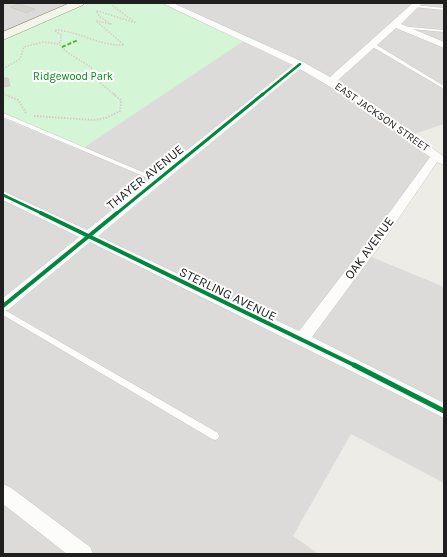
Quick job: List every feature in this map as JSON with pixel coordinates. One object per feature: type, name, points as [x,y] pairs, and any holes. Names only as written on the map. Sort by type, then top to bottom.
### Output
[{"type":"street","points":[[3,36],[79,3]]},
{"type":"street","name":"EAST JACKSON STREET","points":[[166,3],[300,64],[331,81],[370,106],[440,159]]},
{"type":"street","points":[[331,81],[396,26],[416,5]]},
{"type":"street","points":[[396,26],[444,45]]},
{"type":"street","name":"THAYER AVENUE","points":[[3,306],[300,64]]},
{"type":"street","name":"OAK AVENUE","points":[[301,340],[440,159]]},
{"type":"street","name":"STERLING AVENUE","points":[[3,195],[444,411]]},
{"type":"street","points":[[3,493],[82,554]]},
{"type":"lane","points":[[416,5],[444,9]]},
{"type":"lane","points":[[396,26],[444,31]]},
{"type":"lane","points":[[373,45],[444,88]]},
{"type":"lane","points":[[3,115],[157,180]]},
{"type":"lane","points":[[3,312],[215,436]]},
{"type":"path","points":[[58,44],[61,42],[61,35],[55,30],[79,34],[107,44],[124,45],[96,21],[110,24],[100,17],[96,11],[98,11],[122,18],[134,24],[136,23],[113,6],[115,3]]},
{"type":"path","points":[[3,69],[16,63],[20,59],[24,46],[43,42],[58,44],[68,53],[91,67],[99,82],[121,100],[120,111],[113,116],[98,121],[66,117],[34,116]]},
{"type":"path","points":[[3,94],[18,100],[23,111],[27,114]]},
{"type":"shaded area","points":[[3,3],[78,3],[3,35]]},
{"type":"shaded area","points":[[168,3],[444,3],[444,124],[411,135],[437,158],[367,255],[444,287],[444,409],[90,236],[300,65]]},
{"type":"shaded area","points":[[245,40],[298,64],[88,235],[3,194],[3,118],[80,150]]},
{"type":"shaded area","points":[[3,197],[444,413],[444,483],[351,434],[293,536],[319,554],[3,554]]},
{"type":"green space","name":"Ridgewood Park","points":[[80,3],[165,3],[245,40],[80,150],[3,118],[3,37]]},
{"type":"building","points":[[18,4],[35,9],[27,13],[10,7]]},
{"type":"building","points":[[3,78],[8,78],[10,86],[3,87]]},
{"type":"marked path","points":[[62,47],[78,40]]},
{"type":"cycle path","points":[[3,306],[300,64]]},
{"type":"cycle path","points":[[3,195],[367,371],[444,411]]}]
